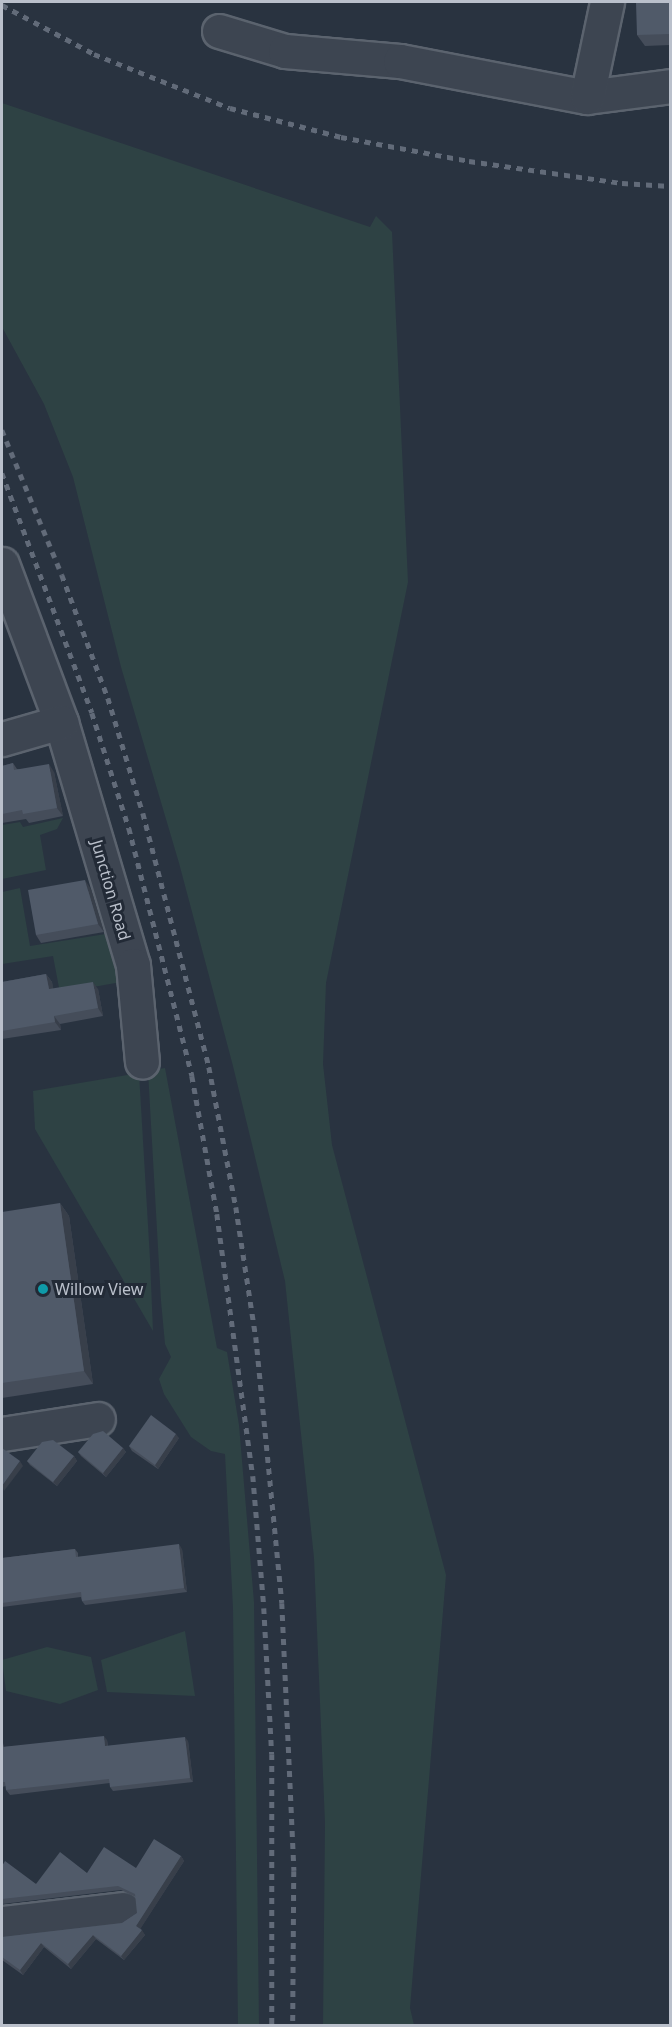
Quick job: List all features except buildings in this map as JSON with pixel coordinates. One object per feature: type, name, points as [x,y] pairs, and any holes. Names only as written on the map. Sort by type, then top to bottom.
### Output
[{"type":"street","points":[[587,97],[607,2]]},
{"type":"street","points":[[219,31],[285,51],[400,61],[587,97],[670,86]]},
{"type":"street","name":"Junction Road","points":[[2,564],[62,722],[133,965],[142,1062]]},
{"type":"street","points":[[2,740],[62,722]]},
{"type":"street","points":[[2,1434],[98,1419]]},
{"type":"street","points":[[2,1923],[123,1909]]},
{"type":"green space","points":[[2,103],[370,227],[376,216],[392,232],[408,582],[326,983],[323,1064],[332,1145],[446,1575],[410,2008],[414,2025],[323,2025],[325,1823],[314,1558],[285,1281],[233,1066],[179,863],[121,667],[73,477],[44,404],[2,327]]},
{"type":"green space","points":[[63,818],[57,829],[40,835],[46,870],[2,879],[2,825],[20,822],[23,827]]},
{"type":"green space","points":[[20,888],[30,946],[112,933],[121,982],[60,993],[53,956],[2,964],[2,892]]},
{"type":"green space","points":[[165,1068],[217,1348],[227,1352],[239,1425],[254,1602],[259,2025],[238,2025],[233,1608],[225,1454],[211,1451],[191,1437],[164,1394],[159,1379],[171,1357],[165,1344],[161,1301],[148,1071]]},
{"type":"green space","points":[[139,1073],[153,1331],[35,1129],[33,1091]]},
{"type":"green space","points":[[185,1631],[195,1696],[107,1692],[101,1660]]},
{"type":"green space","points":[[47,1647],[91,1657],[98,1690],[60,1704],[6,1691],[2,1660]]},
{"type":"railway","points":[[2,5],[94,54],[230,108],[341,137],[469,161],[622,183],[670,186]]},
{"type":"railway","points":[[2,430],[62,575],[108,698],[143,813],[209,1067],[236,1207],[256,1337],[282,1603],[294,1871],[293,2026]]},
{"type":"railway","points":[[2,473],[92,713],[129,828],[192,1076],[217,1214],[253,1476],[264,1608],[272,1754],[272,2026]]},
{"type":"place","name":"Willow View","points":[[43,1289]]}]
